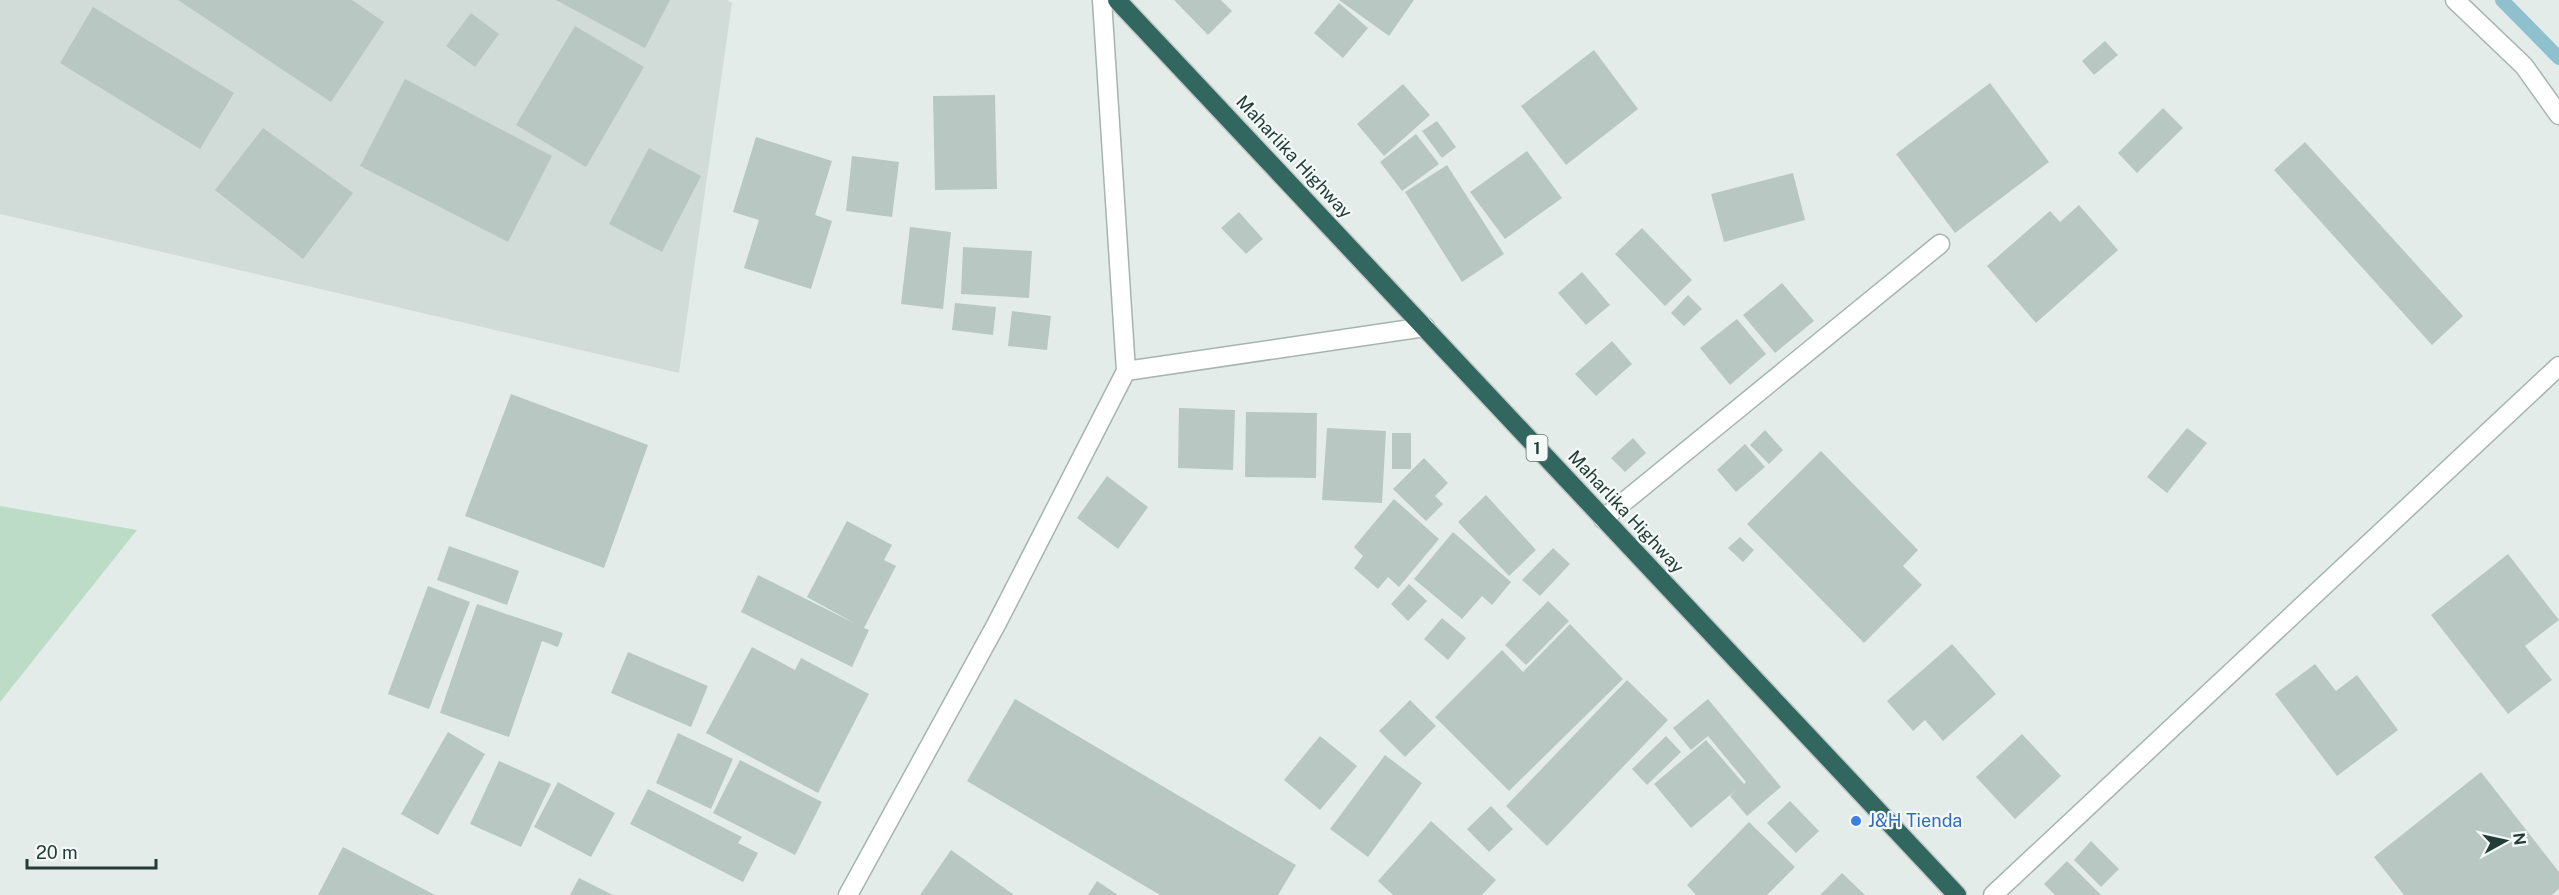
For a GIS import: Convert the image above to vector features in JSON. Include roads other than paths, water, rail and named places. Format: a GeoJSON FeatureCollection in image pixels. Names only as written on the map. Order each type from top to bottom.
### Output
{"type":"FeatureCollection","features":[{"type":"Feature","properties":{"kind":"highway","name":"Maharlika Highway"},"geometry":{"type":"LineString","coordinates":[[1117,0],[1957,895]]}},
{"type":"Feature","properties":{"kind":"street"},"geometry":{"type":"LineString","coordinates":[[848,895],[998,622],[1126,371],[1102,0]]}},
{"type":"Feature","properties":{"kind":"street"},"geometry":{"type":"LineString","coordinates":[[2455,0],[2524,66],[2559,115]]}},
{"type":"Feature","properties":{"kind":"street"},"geometry":{"type":"LineString","coordinates":[[1604,519],[1940,244]]}},
{"type":"Feature","properties":{"kind":"street"},"geometry":{"type":"LineString","coordinates":[[1126,371],[1425,327]]}},
{"type":"Feature","properties":{"kind":"street"},"geometry":{"type":"LineString","coordinates":[[1993,895],[2559,366]]}},
{"type":"Feature","properties":{"kind":"waterway"},"geometry":{"type":"LineString","coordinates":[[2502,0],[2559,58]]}},
{"type":"Feature","properties":{"kind":"place","name":"J&H Tienda"},"geometry":{"type":"Point","coordinates":[1856,821]}}]}
